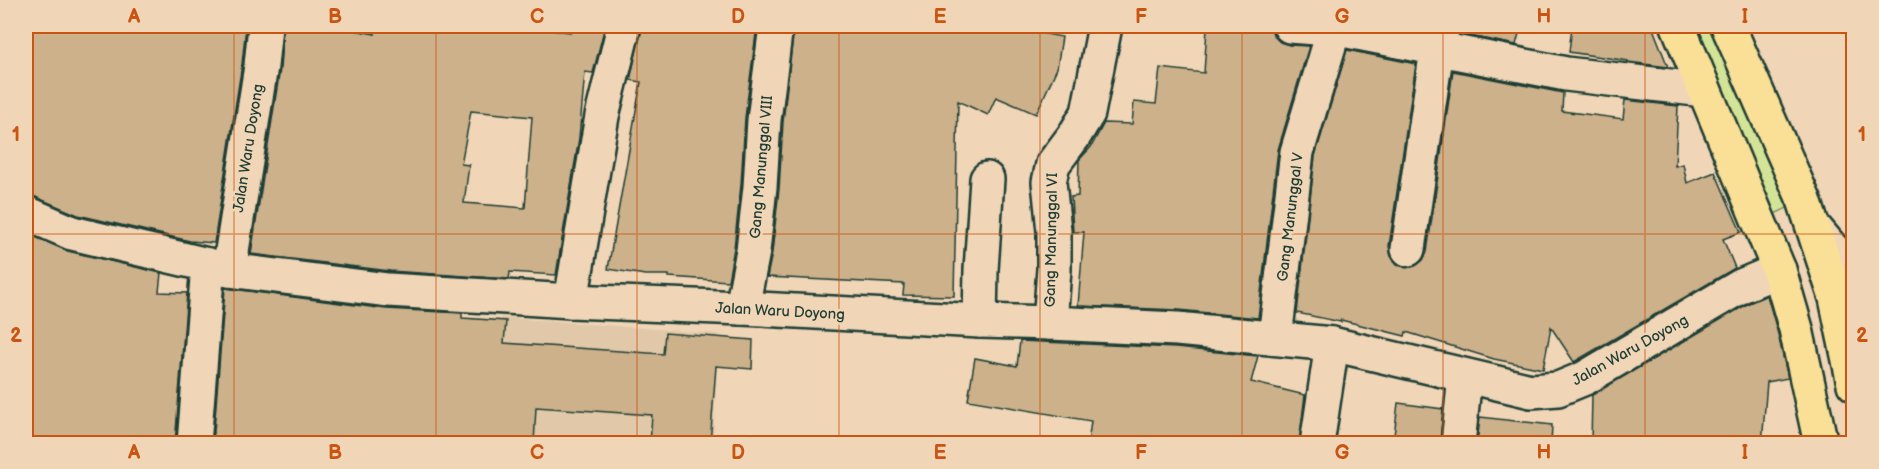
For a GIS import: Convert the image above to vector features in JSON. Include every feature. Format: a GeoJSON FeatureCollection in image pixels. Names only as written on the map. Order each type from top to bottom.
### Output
{"type":"FeatureCollection","features":[{"type":"Feature","properties":{"kind":"main road"},"geometry":{"type":"LineString","coordinates":[[1678,26],[1779,270],[1807,375],[1821,444]]}},
{"type":"Feature","properties":{"kind":"main road"},"geometry":{"type":"LineString","coordinates":[[1728,26],[1813,226],[1836,298],[1854,384]]}},
{"type":"Feature","properties":{"kind":"street","name":"Jalan Waru Doyong"},"geometry":{"type":"LineString","coordinates":[[218,268],[261,66],[265,26]]}},
{"type":"Feature","properties":{"kind":"street"},"geometry":{"type":"LineString","coordinates":[[572,301],[602,116],[624,26]]}},
{"type":"Feature","properties":{"kind":"street","name":"Gang Manunggal VIII"},"geometry":{"type":"LineString","coordinates":[[742,308],[753,251],[764,120],[776,26]]}},
{"type":"Feature","properties":{"kind":"street","name":"Gang Manunggal VI"},"geometry":{"type":"LineString","coordinates":[[1050,323],[1054,231],[1049,182],[1053,164],[1088,113],[1106,26]]}},
{"type":"Feature","properties":{"kind":"street"},"geometry":{"type":"LineString","coordinates":[[1290,26],[1440,38],[1566,74],[1704,90]]}},
{"type":"Feature","properties":{"kind":"street","name":"Gang Manunggal V"},"geometry":{"type":"LineString","coordinates":[[1275,338],[1297,152],[1335,28]]}},
{"type":"Feature","properties":{"kind":"street"},"geometry":{"type":"LineString","coordinates":[[1408,249],[1440,38]]}},
{"type":"Feature","properties":{"kind":"street"},"geometry":{"type":"LineString","coordinates":[[980,321],[987,179]]}},
{"type":"Feature","properties":{"kind":"street","name":"Jalan Waru Doyong"},"geometry":{"type":"LineString","coordinates":[[26,213],[72,233],[218,268],[388,290],[572,301],[1177,329],[1332,344],[1531,391],[1558,389],[1585,378],[1741,286],[1779,270]]}},
{"type":"Feature","properties":{"kind":"street"},"geometry":{"type":"LineString","coordinates":[[1813,226],[1854,275]]}},
{"type":"Feature","properties":{"kind":"street"},"geometry":{"type":"LineString","coordinates":[[194,444],[218,268]]}},
{"type":"Feature","properties":{"kind":"street"},"geometry":{"type":"LineString","coordinates":[[1317,444],[1332,344]]}},
{"type":"Feature","properties":{"kind":"street"},"geometry":{"type":"LineString","coordinates":[[1807,375],[1811,444]]}},
{"type":"Feature","properties":{"kind":"street"},"geometry":{"type":"LineString","coordinates":[[1458,444],[1465,376]]}},
{"type":"Feature","properties":{"kind":"shaded area"},"geometry":{"type":"Polygon","coordinates":[[[501,317],[719,334],[713,443],[492,444],[501,317]]]}},
{"type":"Feature","properties":{"kind":"green space"},"geometry":{"type":"Polygon","coordinates":[[[1678,26],[1728,26],[1804,200],[1760,221],[1678,26]]]}},
{"type":"Feature","properties":{"kind":"building"},"geometry":{"type":"Polygon","coordinates":[[[26,26],[246,26],[214,243],[190,241],[78,215],[26,195],[26,26]]]}},
{"type":"Feature","properties":{"kind":"building"},"geometry":{"type":"Polygon","coordinates":[[[283,26],[334,26],[375,34],[376,26],[509,26],[571,32],[572,26],[605,26],[593,73],[585,72],[579,138],[556,275],[510,272],[509,279],[390,271],[251,254],[280,69],[283,26]],[[471,111],[461,164],[469,165],[464,203],[525,208],[532,117],[471,111]]]}},
{"type":"Feature","properties":{"kind":"building"},"geometry":{"type":"Polygon","coordinates":[[[642,26],[757,26],[745,118],[734,248],[728,281],[645,275],[608,269],[641,82],[630,80],[642,26]]]}},
{"type":"Feature","properties":{"kind":"building"},"geometry":{"type":"Polygon","coordinates":[[[794,26],[1019,26],[1019,29],[1062,37],[1057,68],[1036,114],[996,97],[988,115],[958,101],[954,296],[903,295],[904,284],[767,277],[779,189],[783,122],[794,26]]]}},
{"type":"Feature","properties":{"kind":"building"},"geometry":{"type":"Polygon","coordinates":[[[1216,26],[1271,26],[1273,35],[1280,42],[1309,46],[1278,150],[1258,318],[1179,310],[1078,306],[1084,232],[1073,232],[1071,197],[1078,196],[1079,160],[1091,147],[1104,123],[1132,124],[1134,102],[1156,104],[1160,68],[1204,73],[1207,28],[1215,29],[1216,26]]]}},
{"type":"Feature","properties":{"kind":"building"},"geometry":{"type":"Polygon","coordinates":[[[1461,26],[1521,26],[1516,45],[1460,34],[1461,26]]]}},
{"type":"Feature","properties":{"kind":"building"},"geometry":{"type":"Polygon","coordinates":[[[1572,26],[1652,26],[1668,67],[1569,52],[1572,26]]]}},
{"type":"Feature","properties":{"kind":"building"},"geometry":{"type":"Polygon","coordinates":[[[1347,50],[1416,64],[1389,246],[1391,256],[1397,264],[1406,268],[1415,266],[1423,260],[1427,252],[1453,71],[1563,93],[1562,111],[1623,119],[1625,100],[1678,106],[1675,166],[1683,164],[1687,183],[1715,172],[1741,232],[1723,239],[1735,268],[1574,362],[1551,327],[1543,369],[1494,359],[1406,332],[1405,336],[1341,320],[1341,322],[1297,313],[1315,156],[1347,50]]]}},
{"type":"Feature","properties":{"kind":"building"},"geometry":{"type":"Polygon","coordinates":[[[26,233],[68,251],[161,273],[159,292],[187,293],[175,444],[26,444],[26,233]]]}},
{"type":"Feature","properties":{"kind":"building"},"geometry":{"type":"Polygon","coordinates":[[[225,288],[386,309],[462,313],[462,318],[506,321],[504,343],[663,354],[665,333],[753,340],[752,369],[716,366],[710,444],[650,444],[652,415],[536,407],[534,444],[213,444],[225,288]]]}},
{"type":"Feature","properties":{"kind":"building"},"geometry":{"type":"Polygon","coordinates":[[[1767,295],[1788,378],[1767,382],[1762,444],[1591,444],[1592,395],[1749,303],[1767,295]]]}},
{"type":"Feature","properties":{"kind":"building"},"geometry":{"type":"Polygon","coordinates":[[[1020,341],[1176,348],[1258,356],[1251,382],[1305,395],[1299,444],[1088,444],[1091,421],[968,400],[975,358],[1017,366],[1020,341]]]}},
{"type":"Feature","properties":{"kind":"building"},"geometry":{"type":"Polygon","coordinates":[[[1398,403],[1443,409],[1440,444],[1393,444],[1398,403]]]}},
{"type":"Feature","properties":{"kind":"building"},"geometry":{"type":"Polygon","coordinates":[[[1480,417],[1552,425],[1551,444],[1477,444],[1480,417]]]}}]}
